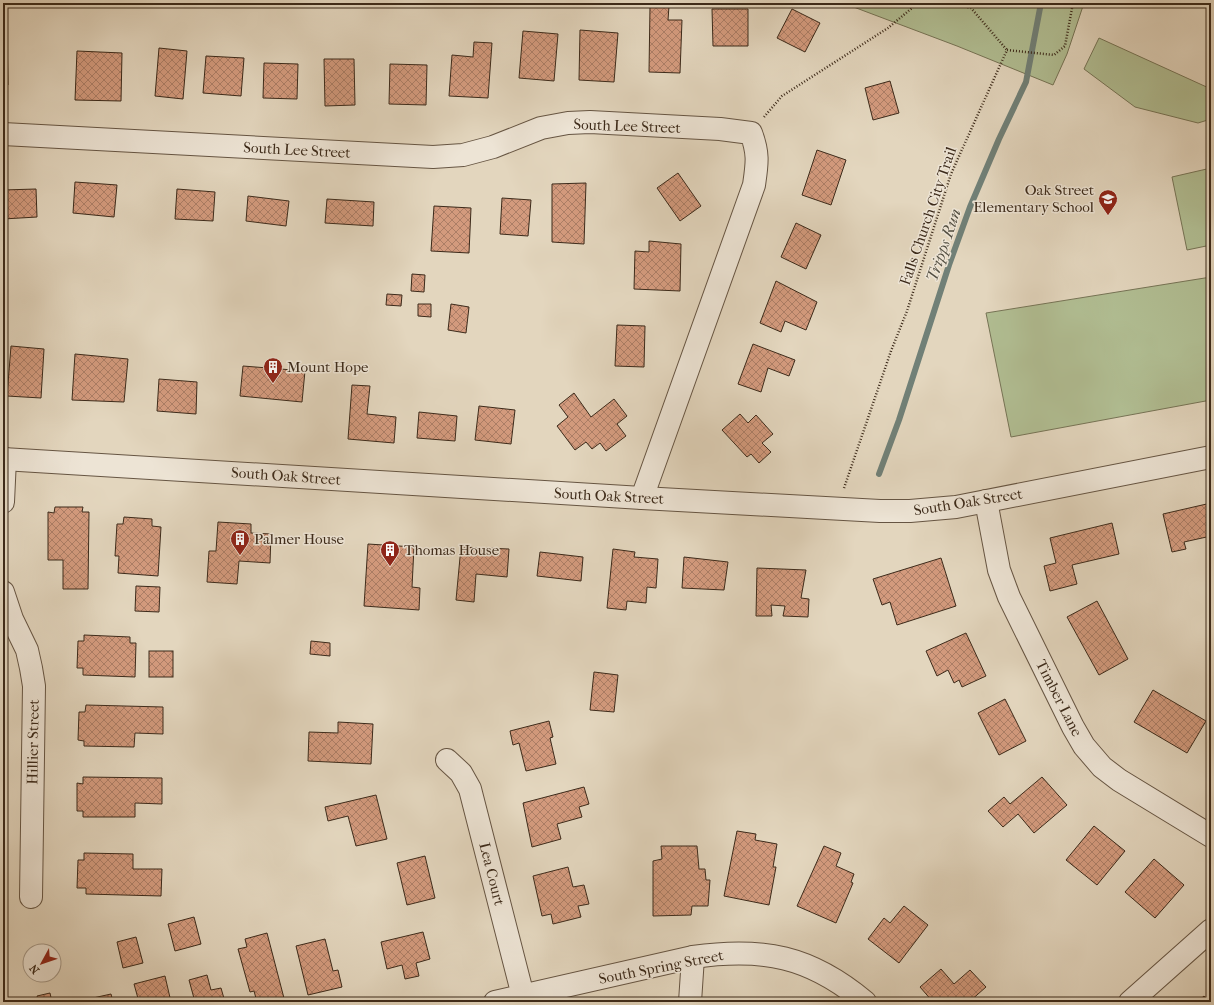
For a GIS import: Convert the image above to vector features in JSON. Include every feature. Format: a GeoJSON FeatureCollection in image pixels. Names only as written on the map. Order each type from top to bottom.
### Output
{"type":"FeatureCollection","features":[{"type":"Feature","properties":{"kind":"street","name":"South Lee Street"},"geometry":{"type":"LineString","coordinates":[[3,134],[433,157],[463,155],[493,147],[541,128],[568,123],[590,122],[720,129],[751,133]]}},
{"type":"Feature","properties":{"kind":"street"},"geometry":{"type":"LineString","coordinates":[[642,498],[754,186],[757,165],[756,148],[751,133]]}},
{"type":"Feature","properties":{"kind":"street","name":"South Oak Street"},"geometry":{"type":"LineString","coordinates":[[4,459],[642,498],[847,500],[880,511],[947,508],[1211,456]]}},
{"type":"Feature","properties":{"kind":"street"},"geometry":{"type":"LineString","coordinates":[[3,502],[4,459]]}},
{"type":"Feature","properties":{"kind":"street","name":"Timber Lane"},"geometry":{"type":"LineString","coordinates":[[986,501],[999,570],[1009,597],[1073,727],[1084,746],[1102,766],[1119,780],[1211,836]]}},
{"type":"Feature","properties":{"kind":"street","name":"Hillier Street"},"geometry":{"type":"LineString","coordinates":[[3,592],[12,619],[27,650],[34,686],[30,897]]}},
{"type":"Feature","properties":{"kind":"street","name":"Lea Court"},"geometry":{"type":"LineString","coordinates":[[447,760],[461,773],[470,789],[523,996]]}},
{"type":"Feature","properties":{"kind":"street"},"geometry":{"type":"LineString","coordinates":[[1130,1002],[1211,930]]}},
{"type":"Feature","properties":{"kind":"street","name":"South Spring Street"},"geometry":{"type":"LineString","coordinates":[[495,1002],[693,957],[741,953],[768,955],[806,965],[836,980],[865,1002]]}},
{"type":"Feature","properties":{"kind":"street"},"geometry":{"type":"LineString","coordinates":[[690,1002],[693,957]]}},
{"type":"Feature","properties":{"kind":"path"},"geometry":{"type":"LineString","coordinates":[[751,133],[782,96],[888,28],[918,3]]}},
{"type":"Feature","properties":{"kind":"path"},"geometry":{"type":"LineString","coordinates":[[947,3],[971,8],[1007,50],[1054,55],[1065,46],[1073,3]]}},
{"type":"Feature","properties":{"kind":"path","name":"Falls Church City Trail"},"geometry":{"type":"LineString","coordinates":[[847,500],[891,351],[907,311],[951,174],[1007,50]]}},
{"type":"Feature","properties":{"kind":"green space"},"geometry":{"type":"Polygon","coordinates":[[[843,3],[1084,3],[1067,54],[1053,85],[957,46],[843,3]]]}},
{"type":"Feature","properties":{"kind":"green space"},"geometry":{"type":"Polygon","coordinates":[[[1099,38],[1211,89],[1211,119],[1198,123],[1135,107],[1084,69],[1099,38]]]}},
{"type":"Feature","properties":{"kind":"green space"},"geometry":{"type":"Polygon","coordinates":[[[1211,168],[1211,245],[1187,250],[1172,177],[1211,168]]]}},
{"type":"Feature","properties":{"kind":"green space"},"geometry":{"type":"Polygon","coordinates":[[[1211,277],[1211,400],[1011,437],[986,313],[1211,277]]]}},
{"type":"Feature","properties":{"kind":"building"},"geometry":{"type":"Polygon","coordinates":[[[650,6],[669,6],[668,20],[682,20],[680,73],[649,72],[650,6]]]}},
{"type":"Feature","properties":{"kind":"building"},"geometry":{"type":"Polygon","coordinates":[[[712,9],[748,9],[748,46],[713,46],[712,9]]]}},
{"type":"Feature","properties":{"kind":"building"},"geometry":{"type":"Polygon","coordinates":[[[792,9],[820,23],[805,52],[777,38],[792,9]]]}},
{"type":"Feature","properties":{"kind":"building"},"geometry":{"type":"Polygon","coordinates":[[[580,30],[618,33],[614,82],[579,80],[580,30]]]}},
{"type":"Feature","properties":{"kind":"building"},"geometry":{"type":"Polygon","coordinates":[[[523,31],[558,34],[554,81],[519,78],[523,31]]]}},
{"type":"Feature","properties":{"kind":"building"},"geometry":{"type":"Polygon","coordinates":[[[3,32],[7,32],[8,85],[3,85],[3,32]]]}},
{"type":"Feature","properties":{"kind":"building"},"geometry":{"type":"Polygon","coordinates":[[[474,42],[492,43],[488,98],[449,96],[452,55],[473,57],[474,42]]]}},
{"type":"Feature","properties":{"kind":"building"},"geometry":{"type":"Polygon","coordinates":[[[159,48],[187,51],[183,99],[155,96],[159,48]]]}},
{"type":"Feature","properties":{"kind":"building"},"geometry":{"type":"Polygon","coordinates":[[[77,51],[122,53],[121,101],[75,100],[77,51]]]}},
{"type":"Feature","properties":{"kind":"building"},"geometry":{"type":"Polygon","coordinates":[[[206,56],[244,58],[241,96],[203,93],[206,56]]]}},
{"type":"Feature","properties":{"kind":"building"},"geometry":{"type":"Polygon","coordinates":[[[324,59],[354,59],[355,105],[325,106],[324,59]]]}},
{"type":"Feature","properties":{"kind":"building"},"geometry":{"type":"Polygon","coordinates":[[[264,63],[298,64],[297,99],[263,98],[264,63]]]}},
{"type":"Feature","properties":{"kind":"building"},"geometry":{"type":"Polygon","coordinates":[[[390,64],[427,65],[426,105],[389,104],[390,64]]]}},
{"type":"Feature","properties":{"kind":"building"},"geometry":{"type":"Polygon","coordinates":[[[890,81],[899,113],[873,120],[865,88],[890,81]]]}},
{"type":"Feature","properties":{"kind":"building"},"geometry":{"type":"Polygon","coordinates":[[[817,150],[846,160],[831,205],[802,195],[817,150]]]}},
{"type":"Feature","properties":{"kind":"building"},"geometry":{"type":"Polygon","coordinates":[[[678,173],[701,206],[680,221],[657,188],[678,173]]]}},
{"type":"Feature","properties":{"kind":"building"},"geometry":{"type":"Polygon","coordinates":[[[75,182],[117,185],[114,217],[73,213],[75,182]]]}},
{"type":"Feature","properties":{"kind":"building"},"geometry":{"type":"Polygon","coordinates":[[[586,183],[584,244],[552,242],[552,184],[586,183]]]}},
{"type":"Feature","properties":{"kind":"building"},"geometry":{"type":"Polygon","coordinates":[[[36,189],[37,217],[3,219],[3,190],[36,189]]]}},
{"type":"Feature","properties":{"kind":"building"},"geometry":{"type":"Polygon","coordinates":[[[177,189],[215,192],[213,221],[175,219],[177,189]]]}},
{"type":"Feature","properties":{"kind":"building"},"geometry":{"type":"Polygon","coordinates":[[[248,196],[289,201],[286,226],[246,221],[248,196]]]}},
{"type":"Feature","properties":{"kind":"building"},"geometry":{"type":"Polygon","coordinates":[[[502,198],[531,200],[528,236],[500,234],[502,198]]]}},
{"type":"Feature","properties":{"kind":"building"},"geometry":{"type":"Polygon","coordinates":[[[327,199],[374,202],[373,226],[325,223],[327,199]]]}},
{"type":"Feature","properties":{"kind":"building"},"geometry":{"type":"Polygon","coordinates":[[[434,206],[471,208],[469,253],[431,251],[434,206]]]}},
{"type":"Feature","properties":{"kind":"building"},"geometry":{"type":"Polygon","coordinates":[[[796,223],[821,235],[806,269],[781,257],[796,223]]]}},
{"type":"Feature","properties":{"kind":"building"},"geometry":{"type":"Polygon","coordinates":[[[649,241],[681,244],[680,291],[634,289],[635,251],[649,252],[649,241]]]}},
{"type":"Feature","properties":{"kind":"building"},"geometry":{"type":"Polygon","coordinates":[[[412,274],[425,275],[424,292],[411,291],[412,274]]]}},
{"type":"Feature","properties":{"kind":"building"},"geometry":{"type":"Polygon","coordinates":[[[776,281],[817,302],[806,330],[785,321],[781,332],[760,323],[776,281]]]}},
{"type":"Feature","properties":{"kind":"building"},"geometry":{"type":"Polygon","coordinates":[[[387,294],[402,295],[401,306],[386,305],[387,294]]]}},
{"type":"Feature","properties":{"kind":"building"},"geometry":{"type":"Polygon","coordinates":[[[418,304],[431,304],[431,317],[418,316],[418,304]]]}},
{"type":"Feature","properties":{"kind":"building"},"geometry":{"type":"Polygon","coordinates":[[[451,304],[469,307],[466,333],[448,330],[451,304]]]}},
{"type":"Feature","properties":{"kind":"building"},"geometry":{"type":"Polygon","coordinates":[[[617,325],[645,326],[644,367],[615,366],[617,325]]]}},
{"type":"Feature","properties":{"kind":"building"},"geometry":{"type":"Polygon","coordinates":[[[753,344],[795,360],[789,376],[768,368],[761,392],[738,384],[753,344]]]}},
{"type":"Feature","properties":{"kind":"building"},"geometry":{"type":"Polygon","coordinates":[[[11,346],[44,349],[41,398],[7,396],[11,346]]]}},
{"type":"Feature","properties":{"kind":"building"},"geometry":{"type":"Polygon","coordinates":[[[75,354],[128,359],[124,402],[72,400],[75,354]]]}},
{"type":"Feature","properties":{"kind":"building","name":"Mount Hope"},"geometry":{"type":"Polygon","coordinates":[[[243,366],[305,371],[302,402],[240,396],[243,366]]]}},
{"type":"Feature","properties":{"kind":"building"},"geometry":{"type":"Polygon","coordinates":[[[159,379],[197,382],[196,414],[157,411],[159,379]]]}},
{"type":"Feature","properties":{"kind":"building"},"geometry":{"type":"Polygon","coordinates":[[[352,385],[370,386],[367,414],[396,417],[394,443],[348,439],[352,385]]]}},
{"type":"Feature","properties":{"kind":"building"},"geometry":{"type":"Polygon","coordinates":[[[574,393],[591,417],[614,399],[627,416],[617,424],[626,436],[606,451],[600,443],[592,449],[586,442],[575,450],[557,426],[568,417],[559,405],[574,393]]]}},
{"type":"Feature","properties":{"kind":"building"},"geometry":{"type":"Polygon","coordinates":[[[479,406],[515,410],[511,444],[475,440],[479,406]]]}},
{"type":"Feature","properties":{"kind":"building"},"geometry":{"type":"Polygon","coordinates":[[[419,412],[457,416],[455,441],[417,438],[419,412]]]}},
{"type":"Feature","properties":{"kind":"building"},"geometry":{"type":"Polygon","coordinates":[[[740,414],[748,423],[756,415],[773,434],[762,443],[771,452],[759,463],[751,454],[747,457],[722,430],[740,414]]]}},
{"type":"Feature","properties":{"kind":"building"},"geometry":{"type":"Polygon","coordinates":[[[1211,503],[1211,536],[1184,542],[1186,549],[1172,552],[1163,514],[1211,503]]]}},
{"type":"Feature","properties":{"kind":"building"},"geometry":{"type":"Polygon","coordinates":[[[55,507],[83,507],[82,512],[89,512],[88,589],[63,589],[63,560],[48,560],[48,512],[54,513],[55,507]]]}},
{"type":"Feature","properties":{"kind":"building"},"geometry":{"type":"Polygon","coordinates":[[[124,517],[152,519],[152,526],[161,527],[158,576],[118,573],[119,556],[115,556],[117,524],[123,524],[124,517]]]}},
{"type":"Feature","properties":{"kind":"building","name":"Palmer House"},"geometry":{"type":"Polygon","coordinates":[[[218,522],[251,524],[251,533],[271,534],[270,563],[239,561],[237,584],[207,582],[209,551],[216,551],[218,522]]]}},
{"type":"Feature","properties":{"kind":"building"},"geometry":{"type":"Polygon","coordinates":[[[1112,523],[1119,554],[1072,565],[1077,584],[1050,591],[1044,566],[1056,563],[1050,538],[1112,523]]]}},
{"type":"Feature","properties":{"kind":"building","name":"Thomas House"},"geometry":{"type":"Polygon","coordinates":[[[368,544],[414,547],[412,587],[420,588],[419,610],[364,606],[368,544]]]}},
{"type":"Feature","properties":{"kind":"building"},"geometry":{"type":"Polygon","coordinates":[[[461,547],[509,549],[507,577],[476,574],[474,602],[456,600],[461,547]]]}},
{"type":"Feature","properties":{"kind":"building"},"geometry":{"type":"Polygon","coordinates":[[[613,549],[635,552],[634,557],[658,559],[656,588],[647,587],[646,603],[627,601],[626,610],[607,608],[613,549]]]}},
{"type":"Feature","properties":{"kind":"building"},"geometry":{"type":"Polygon","coordinates":[[[540,552],[583,557],[581,581],[537,576],[540,552]]]}},
{"type":"Feature","properties":{"kind":"building"},"geometry":{"type":"Polygon","coordinates":[[[684,557],[728,562],[724,590],[682,588],[684,557]]]}},
{"type":"Feature","properties":{"kind":"building"},"geometry":{"type":"Polygon","coordinates":[[[941,558],[956,606],[897,625],[890,602],[882,605],[873,579],[941,558]]]}},
{"type":"Feature","properties":{"kind":"building"},"geometry":{"type":"Polygon","coordinates":[[[757,568],[806,570],[801,598],[809,599],[808,617],[783,616],[785,606],[771,605],[772,616],[756,616],[757,568]]]}},
{"type":"Feature","properties":{"kind":"building"},"geometry":{"type":"Polygon","coordinates":[[[136,586],[160,587],[159,612],[135,611],[136,586]]]}},
{"type":"Feature","properties":{"kind":"building"},"geometry":{"type":"Polygon","coordinates":[[[1097,601],[1128,659],[1099,675],[1067,617],[1097,601]]]}},
{"type":"Feature","properties":{"kind":"building"},"geometry":{"type":"Polygon","coordinates":[[[966,633],[986,676],[962,687],[959,680],[954,683],[948,670],[937,676],[926,651],[966,633]]]}},
{"type":"Feature","properties":{"kind":"building"},"geometry":{"type":"Polygon","coordinates":[[[84,635],[130,637],[130,643],[136,643],[135,677],[83,675],[83,668],[77,668],[78,641],[84,641],[84,635]]]}},
{"type":"Feature","properties":{"kind":"building"},"geometry":{"type":"Polygon","coordinates":[[[311,641],[330,643],[330,656],[310,654],[311,641]]]}},
{"type":"Feature","properties":{"kind":"building"},"geometry":{"type":"Polygon","coordinates":[[[149,651],[173,651],[173,677],[149,677],[149,651]]]}},
{"type":"Feature","properties":{"kind":"building"},"geometry":{"type":"Polygon","coordinates":[[[594,672],[618,675],[614,712],[590,710],[594,672]]]}},
{"type":"Feature","properties":{"kind":"building"},"geometry":{"type":"Polygon","coordinates":[[[1153,690],[1206,721],[1187,753],[1134,722],[1153,690]]]}},
{"type":"Feature","properties":{"kind":"building"},"geometry":{"type":"Polygon","coordinates":[[[1005,699],[1026,741],[999,755],[978,713],[1005,699]]]}},
{"type":"Feature","properties":{"kind":"building"},"geometry":{"type":"Polygon","coordinates":[[[86,705],[163,707],[163,734],[135,733],[134,747],[84,746],[84,741],[78,740],[79,712],[85,712],[86,705]]]}},
{"type":"Feature","properties":{"kind":"building"},"geometry":{"type":"Polygon","coordinates":[[[549,721],[553,737],[550,738],[556,764],[526,771],[519,743],[513,745],[510,731],[549,721]]]}},
{"type":"Feature","properties":{"kind":"building"},"geometry":{"type":"Polygon","coordinates":[[[338,722],[373,724],[371,764],[308,761],[309,732],[338,733],[338,722]]]}},
{"type":"Feature","properties":{"kind":"building"},"geometry":{"type":"Polygon","coordinates":[[[83,777],[162,778],[162,804],[135,803],[135,817],[83,817],[83,811],[77,811],[77,783],[83,784],[83,777]]]}},
{"type":"Feature","properties":{"kind":"building"},"geometry":{"type":"Polygon","coordinates":[[[1042,777],[1067,805],[1034,833],[1018,814],[1003,827],[988,811],[1004,797],[1010,804],[1042,777]]]}},
{"type":"Feature","properties":{"kind":"building"},"geometry":{"type":"Polygon","coordinates":[[[584,787],[589,804],[579,807],[582,817],[557,824],[561,839],[532,847],[523,803],[584,787]]]}},
{"type":"Feature","properties":{"kind":"building"},"geometry":{"type":"Polygon","coordinates":[[[376,795],[387,839],[356,846],[348,816],[328,821],[325,807],[376,795]]]}},
{"type":"Feature","properties":{"kind":"building"},"geometry":{"type":"Polygon","coordinates":[[[1094,826],[1125,851],[1097,885],[1066,860],[1094,826]]]}},
{"type":"Feature","properties":{"kind":"building"},"geometry":{"type":"Polygon","coordinates":[[[737,831],[756,834],[755,840],[777,844],[773,867],[776,867],[769,905],[724,896],[737,831]]]}},
{"type":"Feature","properties":{"kind":"building"},"geometry":{"type":"Polygon","coordinates":[[[661,846],[697,846],[699,869],[705,869],[706,880],[710,880],[708,906],[692,906],[691,915],[653,916],[653,861],[662,859],[661,846]]]}},
{"type":"Feature","properties":{"kind":"building"},"geometry":{"type":"Polygon","coordinates":[[[824,846],[841,853],[836,866],[854,874],[851,882],[853,883],[836,923],[797,906],[824,846]]]}},
{"type":"Feature","properties":{"kind":"building"},"geometry":{"type":"Polygon","coordinates":[[[84,853],[133,854],[133,869],[162,869],[161,896],[86,894],[86,888],[77,888],[78,860],[84,860],[84,853]]]}},
{"type":"Feature","properties":{"kind":"building"},"geometry":{"type":"Polygon","coordinates":[[[425,856],[435,898],[407,905],[397,863],[425,856]]]}},
{"type":"Feature","properties":{"kind":"building"},"geometry":{"type":"Polygon","coordinates":[[[1154,859],[1184,885],[1155,918],[1125,892],[1154,859]]]}},
{"type":"Feature","properties":{"kind":"building"},"geometry":{"type":"Polygon","coordinates":[[[568,867],[573,887],[584,885],[589,904],[578,906],[581,917],[553,924],[551,914],[542,916],[533,876],[568,867]]]}},
{"type":"Feature","properties":{"kind":"building"},"geometry":{"type":"Polygon","coordinates":[[[904,906],[928,925],[899,963],[868,939],[884,918],[890,923],[904,906]]]}},
{"type":"Feature","properties":{"kind":"building"},"geometry":{"type":"Polygon","coordinates":[[[194,917],[201,944],[175,951],[168,924],[194,917]]]}},
{"type":"Feature","properties":{"kind":"building"},"geometry":{"type":"Polygon","coordinates":[[[423,932],[430,959],[416,963],[419,976],[405,979],[402,965],[387,969],[381,942],[423,932]]]}},
{"type":"Feature","properties":{"kind":"building"},"geometry":{"type":"Polygon","coordinates":[[[267,933],[285,1002],[257,1002],[254,991],[250,992],[238,949],[247,947],[245,939],[267,933]]]}},
{"type":"Feature","properties":{"kind":"building"},"geometry":{"type":"Polygon","coordinates":[[[136,937],[143,963],[123,968],[117,942],[136,937]]]}},
{"type":"Feature","properties":{"kind":"building"},"geometry":{"type":"Polygon","coordinates":[[[325,939],[333,971],[338,970],[342,987],[308,995],[296,946],[325,939]]]}},
{"type":"Feature","properties":{"kind":"building"},"geometry":{"type":"Polygon","coordinates":[[[941,969],[954,984],[970,970],[986,987],[969,1002],[933,1002],[920,987],[941,969]]]}},
{"type":"Feature","properties":{"kind":"building"},"geometry":{"type":"Polygon","coordinates":[[[207,975],[211,990],[221,988],[225,1002],[195,1002],[189,980],[207,975]]]}},
{"type":"Feature","properties":{"kind":"building"},"geometry":{"type":"Polygon","coordinates":[[[165,976],[171,1002],[139,1002],[134,984],[165,976]]]}},
{"type":"Feature","properties":{"kind":"building"},"geometry":{"type":"Polygon","coordinates":[[[50,993],[52,1002],[39,1002],[37,996],[50,993]]]}},
{"type":"Feature","properties":{"kind":"building"},"geometry":{"type":"Polygon","coordinates":[[[111,994],[113,1002],[94,1002],[93,998],[111,994]]]}},
{"type":"Feature","properties":{"kind":"building"},"geometry":{"type":"Polygon","coordinates":[[[1204,996],[1209,1002],[1197,1002],[1204,996]]]}},
{"type":"Feature","properties":{"kind":"waterway","name":"Tripps Run"},"geometry":{"type":"LineString","coordinates":[[879,474],[899,420],[949,265],[970,207],[999,139],[1026,82],[1041,3]]}},
{"type":"Feature","properties":{"kind":"place","name":"Oak Street Elementary School"},"geometry":{"type":"Point","coordinates":[1108,216]}},
{"type":"Feature","properties":{"kind":"place","name":"Mount Hope"},"geometry":{"type":"Point","coordinates":[273,384]}},
{"type":"Feature","properties":{"kind":"place","name":"Palmer House"},"geometry":{"type":"Point","coordinates":[240,556]}},
{"type":"Feature","properties":{"kind":"place","name":"Thomas House"},"geometry":{"type":"Point","coordinates":[390,567]}}]}
